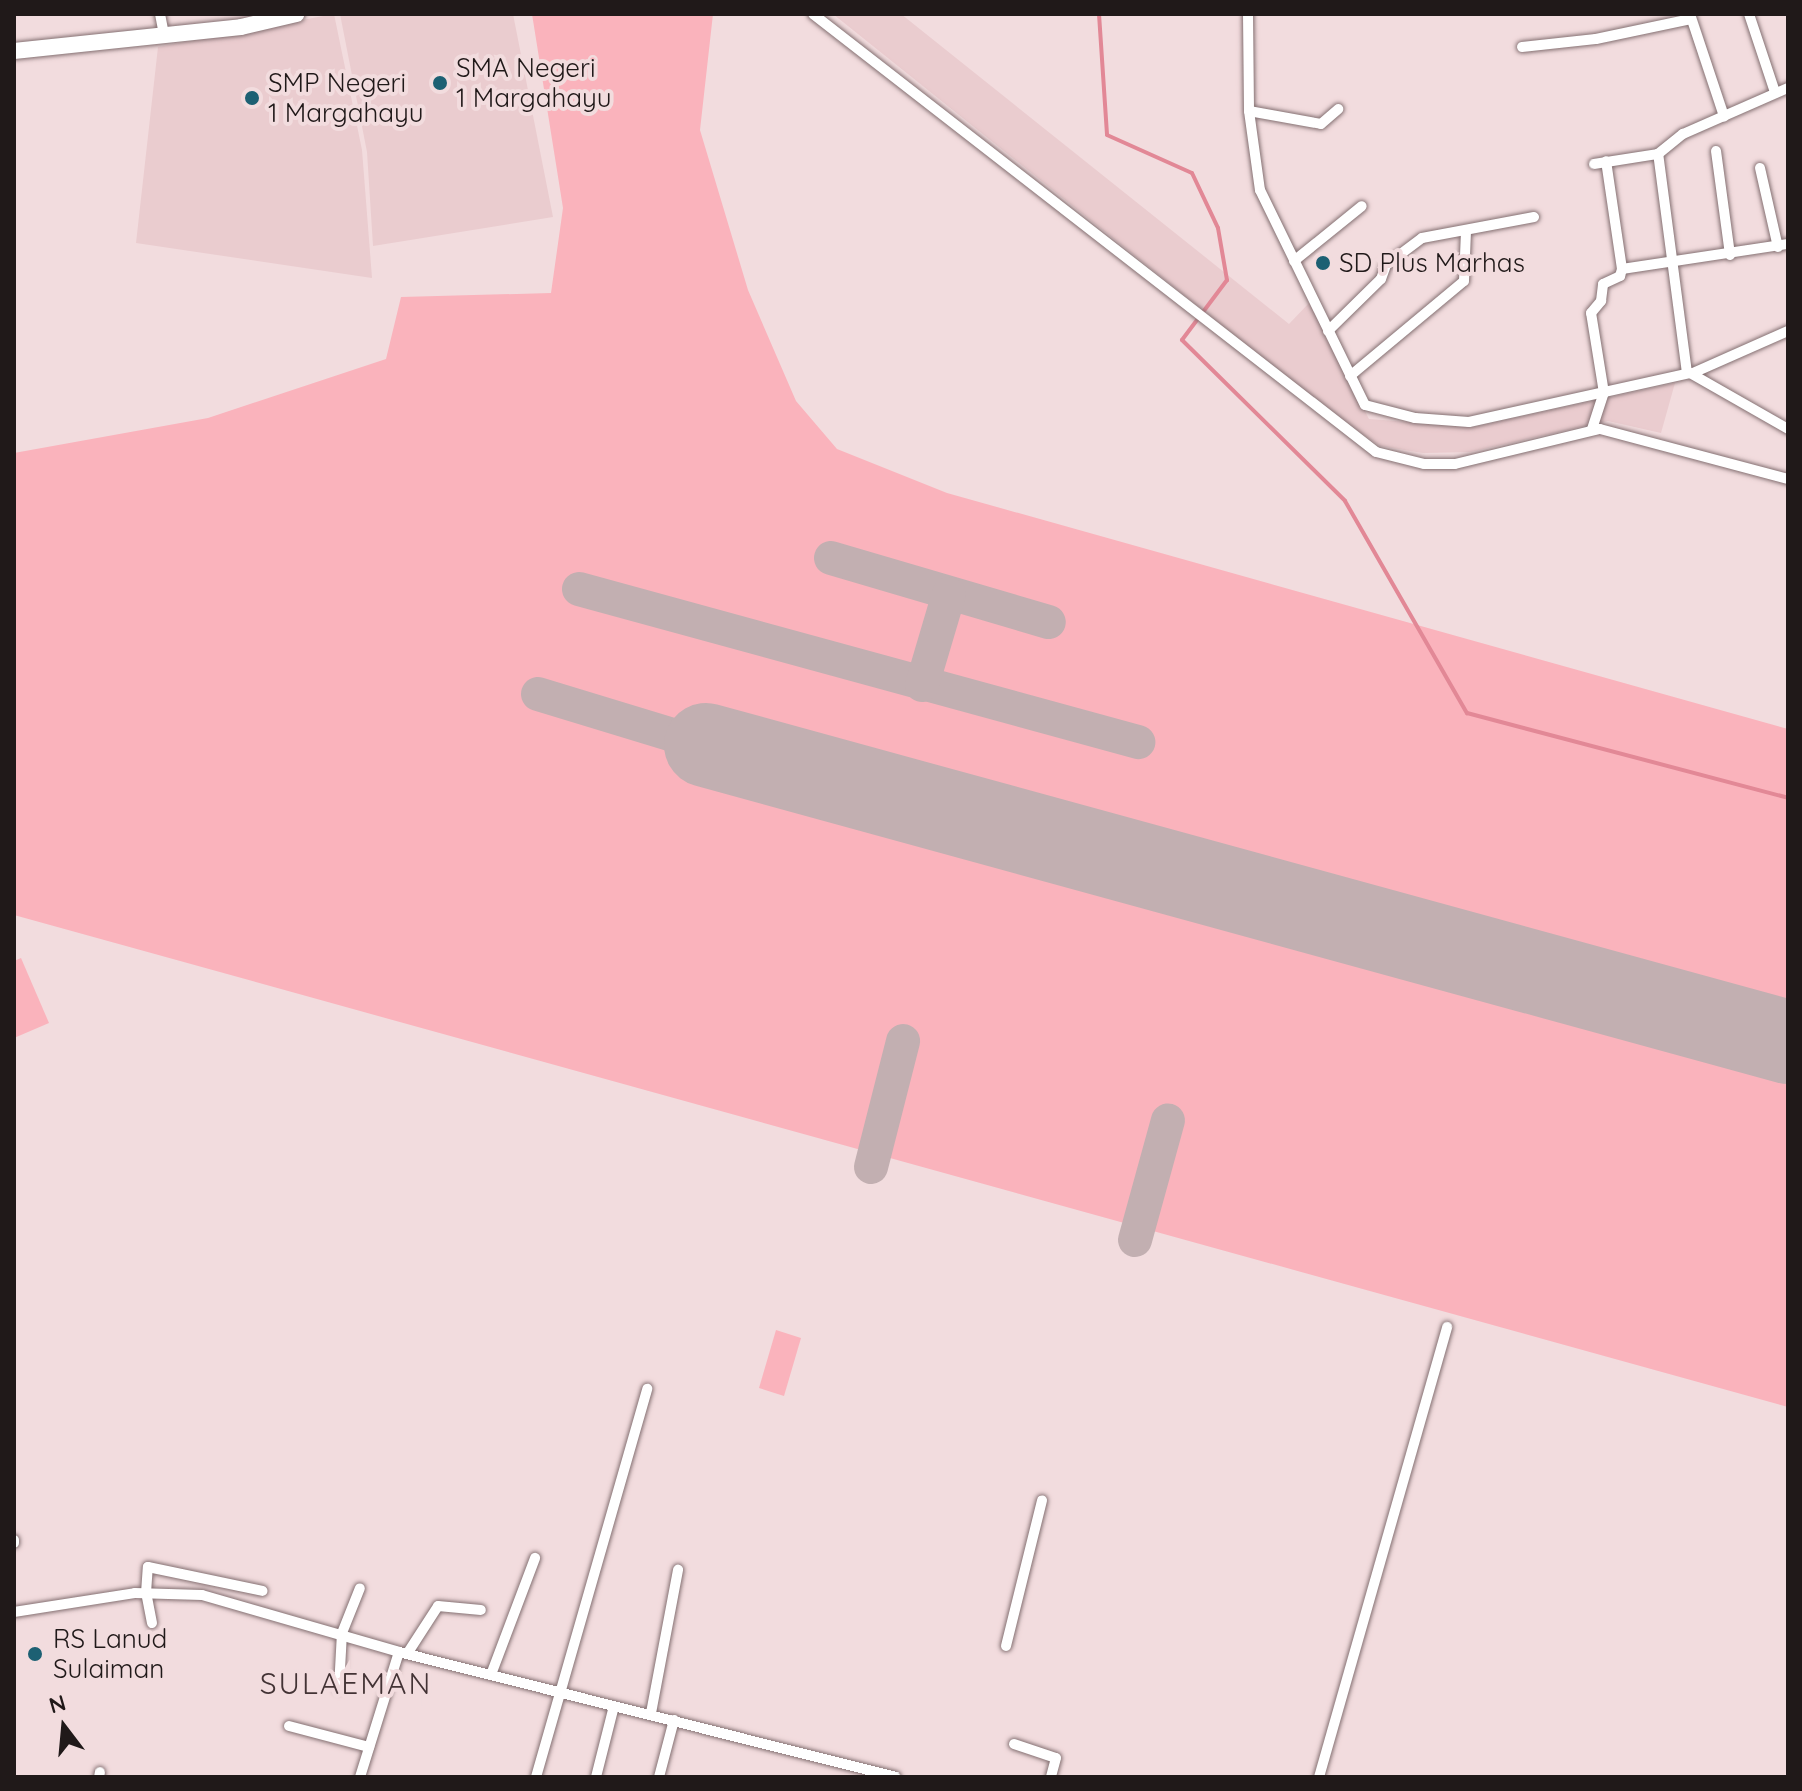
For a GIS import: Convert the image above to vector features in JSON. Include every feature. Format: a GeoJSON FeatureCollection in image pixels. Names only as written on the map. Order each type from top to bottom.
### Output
{"type":"FeatureCollection","features":[{"type":"Feature","properties":{"kind":"main road"},"geometry":{"type":"LineString","coordinates":[[14,51],[251,25],[297,14]]}},
{"type":"Feature","properties":{"kind":"street"},"geometry":{"type":"LineString","coordinates":[[160,14],[164,35]]}},
{"type":"Feature","properties":{"kind":"street"},"geometry":{"type":"LineString","coordinates":[[813,14],[1200,319],[1347,432],[1387,457],[1455,464],[1592,429],[1788,479]]}},
{"type":"Feature","properties":{"kind":"street"},"geometry":{"type":"LineString","coordinates":[[1248,14],[1249,111],[1260,190],[1361,400],[1376,411],[1443,422],[1493,420],[1690,373],[1788,331]]}},
{"type":"Feature","properties":{"kind":"street"},"geometry":{"type":"LineString","coordinates":[[1749,14],[1775,92]]}},
{"type":"Feature","properties":{"kind":"street"},"geometry":{"type":"LineString","coordinates":[[1522,47],[1618,35],[1690,16],[1724,116]]}},
{"type":"Feature","properties":{"kind":"street"},"geometry":{"type":"LineString","coordinates":[[1594,164],[1658,154],[1674,139],[1788,88]]}},
{"type":"Feature","properties":{"kind":"street"},"geometry":{"type":"LineString","coordinates":[[1249,111],[1321,124],[1338,109]]}},
{"type":"Feature","properties":{"kind":"street"},"geometry":{"type":"LineString","coordinates":[[1716,151],[1730,255]]}},
{"type":"Feature","properties":{"kind":"street"},"geometry":{"type":"LineString","coordinates":[[1658,154],[1669,264],[1690,373],[1788,429]]}},
{"type":"Feature","properties":{"kind":"street"},"geometry":{"type":"LineString","coordinates":[[1592,429],[1604,393],[1591,313],[1601,302],[1603,284],[1620,276],[1622,269],[1606,161]]}},
{"type":"Feature","properties":{"kind":"street"},"geometry":{"type":"LineString","coordinates":[[1622,269],[1783,245],[1760,168]]}},
{"type":"Feature","properties":{"kind":"street"},"geometry":{"type":"LineString","coordinates":[[1294,261],[1362,206]]}},
{"type":"Feature","properties":{"kind":"street"},"geometry":{"type":"LineString","coordinates":[[1328,331],[1381,279],[1386,265],[1422,238],[1534,217]]}},
{"type":"Feature","properties":{"kind":"street"},"geometry":{"type":"LineString","coordinates":[[1350,376],[1464,281],[1466,231]]}},
{"type":"Feature","properties":{"kind":"street"},"geometry":{"type":"LineString","coordinates":[[1319,1777],[1447,1327]]}},
{"type":"Feature","properties":{"kind":"street"},"geometry":{"type":"LineString","coordinates":[[536,1777],[647,1389]]}},
{"type":"Feature","properties":{"kind":"street"},"geometry":{"type":"LineString","coordinates":[[1006,1646],[1042,1500]]}},
{"type":"Feature","properties":{"kind":"street"},"geometry":{"type":"LineString","coordinates":[[492,1672],[535,1558]]}},
{"type":"Feature","properties":{"kind":"street"},"geometry":{"type":"LineString","coordinates":[[152,1623],[146,1593],[148,1567],[263,1591]]}},
{"type":"Feature","properties":{"kind":"street"},"geometry":{"type":"LineString","coordinates":[[651,1713],[678,1570]]}},
{"type":"Feature","properties":{"kind":"street"},"geometry":{"type":"LineString","coordinates":[[339,1688],[342,1633],[360,1588]]}},
{"type":"Feature","properties":{"kind":"street"},"geometry":{"type":"LineString","coordinates":[[14,1612],[146,1593],[202,1595],[403,1653],[492,1672],[896,1777]]}},
{"type":"Feature","properties":{"kind":"street"},"geometry":{"type":"LineString","coordinates":[[360,1777],[403,1653],[438,1606],[481,1610]]}},
{"type":"Feature","properties":{"kind":"street"},"geometry":{"type":"LineString","coordinates":[[596,1777],[614,1706]]}},
{"type":"Feature","properties":{"kind":"street"},"geometry":{"type":"LineString","coordinates":[[659,1777],[674,1720]]}},
{"type":"Feature","properties":{"kind":"street"},"geometry":{"type":"LineString","coordinates":[[289,1726],[369,1747]]}},
{"type":"Feature","properties":{"kind":"street"},"geometry":{"type":"LineString","coordinates":[[1014,1744],[1056,1758],[1051,1777]]}},
{"type":"Feature","properties":{"kind":"shaded area","name":"SMP Negeri 1 Margahayu"},"geometry":{"type":"Polygon","coordinates":[[[334,14],[362,150],[372,278],[136,243],[158,47],[334,14]]]}},
{"type":"Feature","properties":{"kind":"shaded area","name":"SMA Negeri 1 Margahayu"},"geometry":{"type":"Polygon","coordinates":[[[340,14],[513,14],[553,217],[373,246],[367,152],[340,14]]]}},
{"type":"Feature","properties":{"kind":"shaded area"},"geometry":{"type":"Polygon","coordinates":[[[532,14],[713,14],[700,130],[748,290],[796,401],[837,449],[947,493],[1788,729],[1788,1407],[14,915],[14,453],[208,418],[386,359],[401,297],[551,293],[563,208],[532,14]]]}},
{"type":"Feature","properties":{"kind":"shaded area"},"geometry":{"type":"Polygon","coordinates":[[[833,14],[901,14],[1289,324],[1310,302],[1369,419],[1474,427],[1675,383],[1661,433],[1608,421],[1470,452],[1423,453],[1380,446],[1330,412],[833,14]]]}},
{"type":"Feature","properties":{"kind":"shaded area"},"geometry":{"type":"Polygon","coordinates":[[[21,958],[49,1023],[14,1038],[14,961],[21,958]]]}},
{"type":"Feature","properties":{"kind":"shaded area"},"geometry":{"type":"Polygon","coordinates":[[[776,1330],[801,1338],[784,1396],[759,1388],[776,1330]]]}},
{"type":"Feature","properties":{"kind":"waterway"},"geometry":{"type":"LineString","coordinates":[[1099,14],[1107,135],[1192,173],[1218,228],[1227,280],[1182,340],[1345,501],[1467,713],[1788,798]]}},
{"type":"Feature","properties":{"kind":"taxiway"},"geometry":{"type":"LineString","coordinates":[[831,558],[1049,622]]}},
{"type":"Feature","properties":{"kind":"taxiway"},"geometry":{"type":"LineString","coordinates":[[579,589],[1138,742]]}},
{"type":"Feature","properties":{"kind":"taxiway"},"geometry":{"type":"LineString","coordinates":[[922,685],[949,594]]}},
{"type":"Feature","properties":{"kind":"taxiway"},"geometry":{"type":"LineString","coordinates":[[538,694],[706,745]]}},
{"type":"Feature","properties":{"kind":"taxiway"},"geometry":{"type":"LineString","coordinates":[[871,1167],[903,1041]]}},
{"type":"Feature","properties":{"kind":"taxiway"},"geometry":{"type":"LineString","coordinates":[[1135,1240],[1168,1120]]}},
{"type":"Feature","properties":{"kind":"runway"},"geometry":{"type":"LineString","coordinates":[[706,745],[1788,1042]]}},
{"type":"Feature","properties":{"kind":"place","name":"SMA Negeri 1 Margahayu"},"geometry":{"type":"Point","coordinates":[440,83]}},
{"type":"Feature","properties":{"kind":"place","name":"SMP Negeri 1 Margahayu"},"geometry":{"type":"Point","coordinates":[252,98]}},
{"type":"Feature","properties":{"kind":"place","name":"SD Plus Marhas"},"geometry":{"type":"Point","coordinates":[1323,263]}},
{"type":"Feature","properties":{"kind":"place","name":"RS Lanud Sulaiman"},"geometry":{"type":"Point","coordinates":[35,1654]}},
{"type":"Feature","properties":{"kind":"district","name":"SULAEMAN"},"geometry":{"type":"Point","coordinates":[346,1683]}}]}
